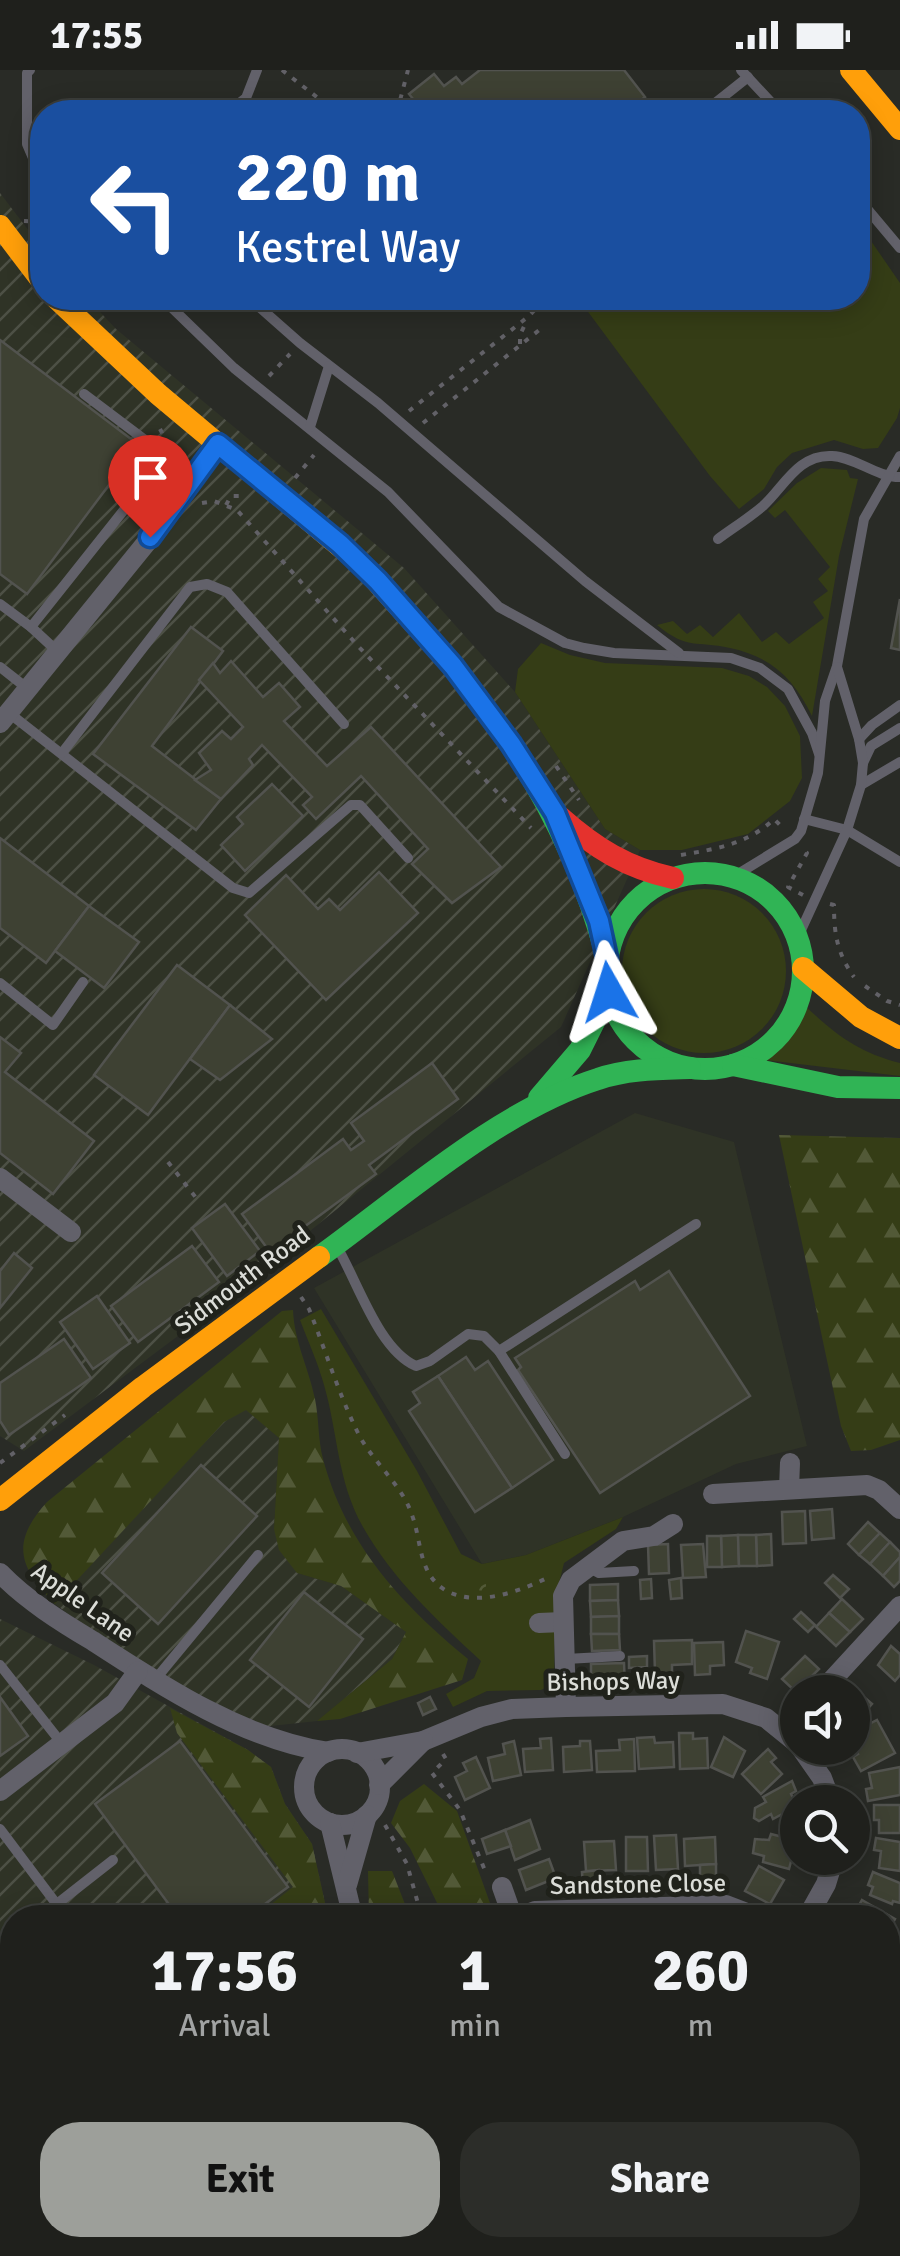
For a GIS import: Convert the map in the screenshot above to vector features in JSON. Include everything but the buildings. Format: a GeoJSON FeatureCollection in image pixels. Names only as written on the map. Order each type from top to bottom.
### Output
{"type":"FeatureCollection","features":[{"type":"Feature","properties":{"kind":"main road"},"geometry":{"type":"LineString","coordinates":[[852,70],[900,129]]}},
{"type":"Feature","properties":{"kind":"main road"},"geometry":{"type":"LineString","coordinates":[[0,226],[30,266]]}},
{"type":"Feature","properties":{"kind":"main road"},"geometry":{"type":"LineString","coordinates":[[67,310],[104,349],[340,544],[453,666],[511,744],[555,813],[599,921],[609,992],[619,1020],[637,1043],[662,1059],[690,1068],[733,1065],[762,1050],[784,1028],[798,1000],[803,968],[797,939],[772,900],[733,877],[676,867],[626,868],[599,852],[555,813]]}},
{"type":"Feature","properties":{"kind":"main road"},"geometry":{"type":"LineString","coordinates":[[607,958],[615,932],[629,909],[676,867]]}},
{"type":"Feature","properties":{"kind":"main road"},"geometry":{"type":"LineString","coordinates":[[803,968],[861,1017],[900,1038]]}},
{"type":"Feature","properties":{"kind":"main road","name":"Sidmouth Road"},"geometry":{"type":"LineString","coordinates":[[0,1500],[336,1244],[523,1113],[573,1064],[595,1030],[609,992]]}},
{"type":"Feature","properties":{"kind":"main road"},"geometry":{"type":"LineString","coordinates":[[733,1065],[838,1087],[900,1088]]}},
{"type":"Feature","properties":{"kind":"main road","name":"Sidmouth Road"},"geometry":{"type":"LineString","coordinates":[[523,1113],[598,1079],[636,1071],[690,1068]]}},
{"type":"Feature","properties":{"kind":"street"},"geometry":{"type":"LineString","coordinates":[[4,718],[158,543],[218,444]]}},
{"type":"Feature","properties":{"kind":"street"},"geometry":{"type":"LineString","coordinates":[[2,1182],[71,1232]]}},
{"type":"Feature","properties":{"kind":"street"},"geometry":{"type":"LineString","coordinates":[[790,1463],[790,1489]]}},
{"type":"Feature","properties":{"kind":"street"},"geometry":{"type":"LineString","coordinates":[[713,1494],[867,1485],[898,1503]]}},
{"type":"Feature","properties":{"kind":"street"},"geometry":{"type":"LineString","coordinates":[[566,1706],[565,1588],[623,1541],[654,1536],[673,1524]]}},
{"type":"Feature","properties":{"kind":"street","name":"Apple Lane"},"geometry":{"type":"LineString","coordinates":[[0,1573],[68,1626],[146,1676],[263,1735],[328,1752]]}},
{"type":"Feature","properties":{"kind":"street"},"geometry":{"type":"LineString","coordinates":[[837,1675],[900,1606]]}},
{"type":"Feature","properties":{"kind":"street"},"geometry":{"type":"LineString","coordinates":[[539,1623],[563,1622]]}},
{"type":"Feature","properties":{"kind":"street","name":"Apple Lane"},"geometry":{"type":"LineString","coordinates":[[0,1791],[64,1745],[146,1676]]}},
{"type":"Feature","properties":{"kind":"street","name":"Bishops Way"},"geometry":{"type":"LineString","coordinates":[[357,1753],[428,1739],[480,1717],[512,1709],[723,1704],[780,1726]]}},
{"type":"Feature","properties":{"kind":"street","name":"Apple Lane"},"geometry":{"type":"LineString","coordinates":[[263,1735],[305,1779]]}},
{"type":"Feature","properties":{"kind":"street","name":"Bishops Way"},"geometry":{"type":"LineString","coordinates":[[380,1784],[428,1739]]}},
{"type":"Feature","properties":{"kind":"street"},"geometry":{"type":"LineString","coordinates":[[346,1892],[380,1784],[371,1763],[349,1750],[328,1752],[313,1762],[305,1779],[305,1796],[309,1807],[330,1824],[346,1892],[350,1905]]}},
{"type":"Feature","properties":{"kind":"street"},"geometry":{"type":"LineString","coordinates":[[330,1824],[352,1824],[369,1813]]}},
{"type":"Feature","properties":{"kind":"street"},"geometry":{"type":"LineString","coordinates":[[814,1905],[829,1875]]}},
{"type":"Feature","properties":{"kind":"street","name":"Sandstone Close"},"geometry":{"type":"LineString","coordinates":[[502,1887],[510,1905]]}},
{"type":"Feature","properties":{"kind":"lane"},"geometry":{"type":"LineString","coordinates":[[30,70],[30,151]]}},
{"type":"Feature","properties":{"kind":"lane"},"geometry":{"type":"LineString","coordinates":[[243,100],[257,70]]}},
{"type":"Feature","properties":{"kind":"lane"},"geometry":{"type":"LineString","coordinates":[[717,100],[745,73],[769,100]]}},
{"type":"Feature","properties":{"kind":"lane"},"geometry":{"type":"LineString","coordinates":[[870,212],[900,248]]}},
{"type":"Feature","properties":{"kind":"lane"},"geometry":{"type":"LineString","coordinates":[[180,310],[234,368],[388,492],[498,608],[565,643],[614,653],[731,658],[770,674],[794,698],[819,754]]}},
{"type":"Feature","properties":{"kind":"lane"},"geometry":{"type":"LineString","coordinates":[[263,310],[585,581],[680,654]]}},
{"type":"Feature","properties":{"kind":"lane"},"geometry":{"type":"LineString","coordinates":[[310,427],[329,366]]}},
{"type":"Feature","properties":{"kind":"lane"},"geometry":{"type":"LineString","coordinates":[[31,627],[143,486],[145,440],[84,394]]}},
{"type":"Feature","properties":{"kind":"lane"},"geometry":{"type":"LineString","coordinates":[[718,539],[768,502],[785,478],[816,458],[834,456],[895,477]]}},
{"type":"Feature","properties":{"kind":"lane"},"geometry":{"type":"LineString","coordinates":[[733,877],[794,839],[804,819],[818,772],[825,701],[837,666],[864,519],[895,477],[900,456]]}},
{"type":"Feature","properties":{"kind":"lane"},"geometry":{"type":"LineString","coordinates":[[62,753],[190,586],[207,584],[227,592],[344,724]]}},
{"type":"Feature","properties":{"kind":"lane"},"geometry":{"type":"LineString","coordinates":[[0,604],[58,653]]}},
{"type":"Feature","properties":{"kind":"lane"},"geometry":{"type":"LineString","coordinates":[[797,939],[846,830],[861,785],[859,739],[837,666]]}},
{"type":"Feature","properties":{"kind":"lane"},"geometry":{"type":"LineString","coordinates":[[0,667],[28,688]]}},
{"type":"Feature","properties":{"kind":"lane"},"geometry":{"type":"LineString","coordinates":[[859,739],[900,705]]}},
{"type":"Feature","properties":{"kind":"lane"},"geometry":{"type":"LineString","coordinates":[[4,718],[62,753],[233,888],[248,893],[351,805],[360,805],[408,858]]}},
{"type":"Feature","properties":{"kind":"lane"},"geometry":{"type":"LineString","coordinates":[[863,762],[871,746],[900,728]]}},
{"type":"Feature","properties":{"kind":"lane"},"geometry":{"type":"LineString","coordinates":[[861,785],[900,762]]}},
{"type":"Feature","properties":{"kind":"lane"},"geometry":{"type":"LineString","coordinates":[[804,819],[846,830],[900,862]]}},
{"type":"Feature","properties":{"kind":"lane"},"geometry":{"type":"LineString","coordinates":[[0,983],[53,1025],[83,982]]}},
{"type":"Feature","properties":{"kind":"lane"},"geometry":{"type":"LineString","coordinates":[[499,1351],[696,1224]]}},
{"type":"Feature","properties":{"kind":"lane"},"geometry":{"type":"LineString","coordinates":[[336,1244],[378,1328],[401,1360],[416,1366],[468,1334],[484,1336],[499,1351],[566,1454]]}},
{"type":"Feature","properties":{"kind":"lane"},"geometry":{"type":"LineString","coordinates":[[146,1676],[258,1556]]}},
{"type":"Feature","properties":{"kind":"lane"},"geometry":{"type":"LineString","coordinates":[[587,1567],[600,1573],[634,1571]]}},
{"type":"Feature","properties":{"kind":"lane"},"geometry":{"type":"LineString","coordinates":[[564,1660],[620,1656]]}},
{"type":"Feature","properties":{"kind":"lane"},"geometry":{"type":"LineString","coordinates":[[0,1665],[64,1745]]}},
{"type":"Feature","properties":{"kind":"lane"},"geometry":{"type":"LineString","coordinates":[[0,1828],[56,1904],[113,1860]]}},
{"type":"Feature","properties":{"kind":"path"},"geometry":{"type":"LineString","coordinates":[[282,70],[321,100]]}},
{"type":"Feature","properties":{"kind":"path"},"geometry":{"type":"LineString","coordinates":[[400,100],[408,70]]}},
{"type":"Feature","properties":{"kind":"path"},"geometry":{"type":"LineString","coordinates":[[398,420],[534,310]]}},
{"type":"Feature","properties":{"kind":"path"},"geometry":{"type":"LineString","coordinates":[[520,346],[520,335],[529,316]]}},
{"type":"Feature","properties":{"kind":"path"},"geometry":{"type":"LineString","coordinates":[[411,432],[543,327]]}},
{"type":"Feature","properties":{"kind":"path"},"geometry":{"type":"LineString","coordinates":[[259,386],[300,343]]}},
{"type":"Feature","properties":{"kind":"path"},"geometry":{"type":"LineString","coordinates":[[292,482],[326,440]]}},
{"type":"Feature","properties":{"kind":"path"},"geometry":{"type":"LineString","coordinates":[[196,503],[214,501],[237,510],[358,646],[534,832]]}},
{"type":"Feature","properties":{"kind":"path"},"geometry":{"type":"LineString","coordinates":[[548,754],[578,799]]}},
{"type":"Feature","properties":{"kind":"path"},"geometry":{"type":"LineString","coordinates":[[676,867],[759,834],[774,819],[807,853],[788,887],[834,905],[834,938],[843,961],[857,981],[886,1001],[900,1005]]}},
{"type":"Feature","properties":{"kind":"path"},"geometry":{"type":"LineString","coordinates":[[168,1162],[197,1199]]}},
{"type":"Feature","properties":{"kind":"path"},"geometry":{"type":"LineString","coordinates":[[296,1290],[309,1309],[357,1432],[370,1456],[405,1500],[426,1570],[438,1585],[450,1593],[472,1596],[517,1593],[550,1576]]}},
{"type":"Feature","properties":{"kind":"path"},"geometry":{"type":"LineString","coordinates":[[428,1739],[446,1759],[432,1773],[460,1810],[486,1872]]}},
{"type":"Feature","properties":{"kind":"path"},"geometry":{"type":"LineString","coordinates":[[369,1813],[383,1822],[407,1864],[418,1905]]}},
{"type":"Feature","properties":{"kind":"shaded area"},"geometry":{"type":"Polygon","coordinates":[[[0,193],[30,232],[30,310],[98,310],[116,329],[404,568],[515,692],[605,829],[640,850],[561,1027],[214,1309],[24,1451],[0,1436],[0,193]]]}},
{"type":"Feature","properties":{"kind":"shaded area"},"geometry":{"type":"Polygon","coordinates":[[[635,1113],[734,1142],[807,1446],[736,1464],[623,1517],[526,1555],[482,1564],[314,1288],[635,1113]]]}},
{"type":"Feature","properties":{"kind":"shaded area"},"geometry":{"type":"Polygon","coordinates":[[[246,1409],[279,1438],[274,1529],[297,1573],[341,1586],[406,1632],[392,1659],[317,1721],[261,1727],[189,1692],[55,1604],[224,1421],[246,1409]]]}},
{"type":"Feature","properties":{"kind":"shaded area"},"geometry":{"type":"Polygon","coordinates":[[[0,1619],[94,1665],[248,1750],[271,1767],[285,1804],[312,1844],[326,1905],[0,1905],[0,1619]]]}},
{"type":"Feature","properties":{"kind":"green space"},"geometry":{"type":"Polygon","coordinates":[[[870,239],[900,283],[900,408],[878,448],[863,449],[834,440],[792,453],[777,467],[764,489],[739,509],[587,310],[870,310],[870,239]]]}},
{"type":"Feature","properties":{"kind":"green space"},"geometry":{"type":"Polygon","coordinates":[[[821,468],[847,470],[850,478],[858,479],[839,556],[812,716],[798,691],[770,664],[730,648],[685,642],[657,625],[673,621],[687,634],[700,625],[713,637],[739,613],[762,642],[776,632],[789,644],[824,618],[813,602],[828,591],[818,579],[830,567],[785,510],[775,518],[768,511],[797,483],[821,468]]]}},
{"type":"Feature","properties":{"kind":"green space"},"geometry":{"type":"Polygon","coordinates":[[[541,643],[605,663],[722,668],[749,676],[767,687],[785,706],[800,736],[802,778],[790,801],[748,834],[682,850],[640,850],[605,829],[515,692],[518,669],[541,643]]]}},
{"type":"Feature","properties":{"kind":"green space"},"geometry":{"type":"Polygon","coordinates":[[[704,889],[735,895],[762,913],[780,940],[786,971],[780,1002],[762,1029],[735,1047],[704,1053],[673,1047],[646,1029],[628,1002],[622,971],[628,940],[646,913],[673,895],[704,889]]]}},
{"type":"Feature","properties":{"kind":"green space"},"geometry":{"type":"Polygon","coordinates":[[[803,1004],[847,1041],[900,1063],[900,1076],[765,1060],[794,1028],[803,1004]]]}},
{"type":"Feature","properties":{"kind":"green space"},"geometry":{"type":"Polygon","coordinates":[[[779,1135],[900,1138],[900,1440],[871,1450],[851,1451],[841,1426],[779,1135]]]}},
{"type":"Feature","properties":{"kind":"green space"},"geometry":{"type":"Polygon","coordinates":[[[321,1309],[461,1554],[482,1564],[526,1555],[623,1517],[616,1529],[564,1563],[555,1599],[554,1684],[541,1690],[487,1691],[453,1707],[446,1694],[474,1678],[481,1661],[402,1582],[354,1510],[324,1385],[300,1320],[321,1309]]]}},
{"type":"Feature","properties":{"kind":"green space"},"geometry":{"type":"Polygon","coordinates":[[[293,1310],[315,1399],[323,1459],[346,1519],[361,1546],[399,1594],[468,1659],[462,1680],[340,1719],[317,1721],[392,1659],[406,1632],[341,1586],[297,1573],[279,1550],[274,1529],[279,1438],[246,1410],[224,1422],[55,1604],[33,1578],[24,1555],[28,1530],[47,1502],[282,1311],[293,1310]]]}},
{"type":"Feature","properties":{"kind":"green space"},"geometry":{"type":"Polygon","coordinates":[[[446,1573],[486,1584],[486,1591],[452,1588],[440,1580],[446,1573]]]}},
{"type":"Feature","properties":{"kind":"green space"},"geometry":{"type":"Polygon","coordinates":[[[170,1708],[248,1750],[271,1767],[285,1804],[312,1844],[326,1905],[270,1905],[293,1887],[177,1733],[170,1708]]]}},
{"type":"Feature","properties":{"kind":"green space"},"geometry":{"type":"Polygon","coordinates":[[[424,1784],[457,1811],[491,1905],[438,1905],[410,1848],[391,1823],[400,1801],[424,1784]]]}},
{"type":"Feature","properties":{"kind":"green space"},"geometry":{"type":"Polygon","coordinates":[[[368,1871],[392,1871],[405,1905],[369,1905],[368,1871]]]}},
{"type":"Feature","properties":{"kind":"traffic: fast"},"geometry":{"type":"LineString","coordinates":[[500,729],[535,783],[564,839],[607,958]]}},
{"type":"Feature","properties":{"kind":"traffic: fast"},"geometry":{"type":"LineString","coordinates":[[705,873],[742,881],[774,902],[795,934],[803,971],[795,1008],[774,1040],[742,1061],[705,1069],[668,1061],[636,1040],[615,1008],[607,971],[615,934],[636,902],[668,881],[705,873]]}},
{"type":"Feature","properties":{"kind":"traffic: fast"},"geometry":{"type":"LineString","coordinates":[[539,1098],[580,1050],[609,992]]}},
{"type":"Feature","properties":{"kind":"traffic: fast"},"geometry":{"type":"LineString","coordinates":[[733,1065],[838,1087],[900,1088]]}},
{"type":"Feature","properties":{"kind":"traffic: fast"},"geometry":{"type":"LineString","coordinates":[[319,1257],[453,1157],[525,1111],[609,1076],[690,1068]]}},
{"type":"Feature","properties":{"kind":"traffic: slow"},"geometry":{"type":"LineString","coordinates":[[851,70],[900,129]]}},
{"type":"Feature","properties":{"kind":"traffic: slow"},"geometry":{"type":"LineString","coordinates":[[0,226],[30,265]]}},
{"type":"Feature","properties":{"kind":"traffic: slow"},"geometry":{"type":"LineString","coordinates":[[69,310],[158,394],[360,563],[453,667],[500,729]]}},
{"type":"Feature","properties":{"kind":"traffic: slow"},"geometry":{"type":"LineString","coordinates":[[803,968],[861,1017],[900,1038]]}},
{"type":"Feature","properties":{"kind":"traffic: slow"},"geometry":{"type":"LineString","coordinates":[[0,1500],[143,1387],[319,1257]]}},
{"type":"Feature","properties":{"kind":"traffic: jam"},"geometry":{"type":"LineString","coordinates":[[560,817],[612,855],[673,878]]}},
{"type":"Feature","properties":{"kind":"route"},"geometry":{"type":"LineString","coordinates":[[150,537],[218,444],[340,544],[378,581],[453,666],[511,744],[555,813],[599,921],[609,992]]}}]}
